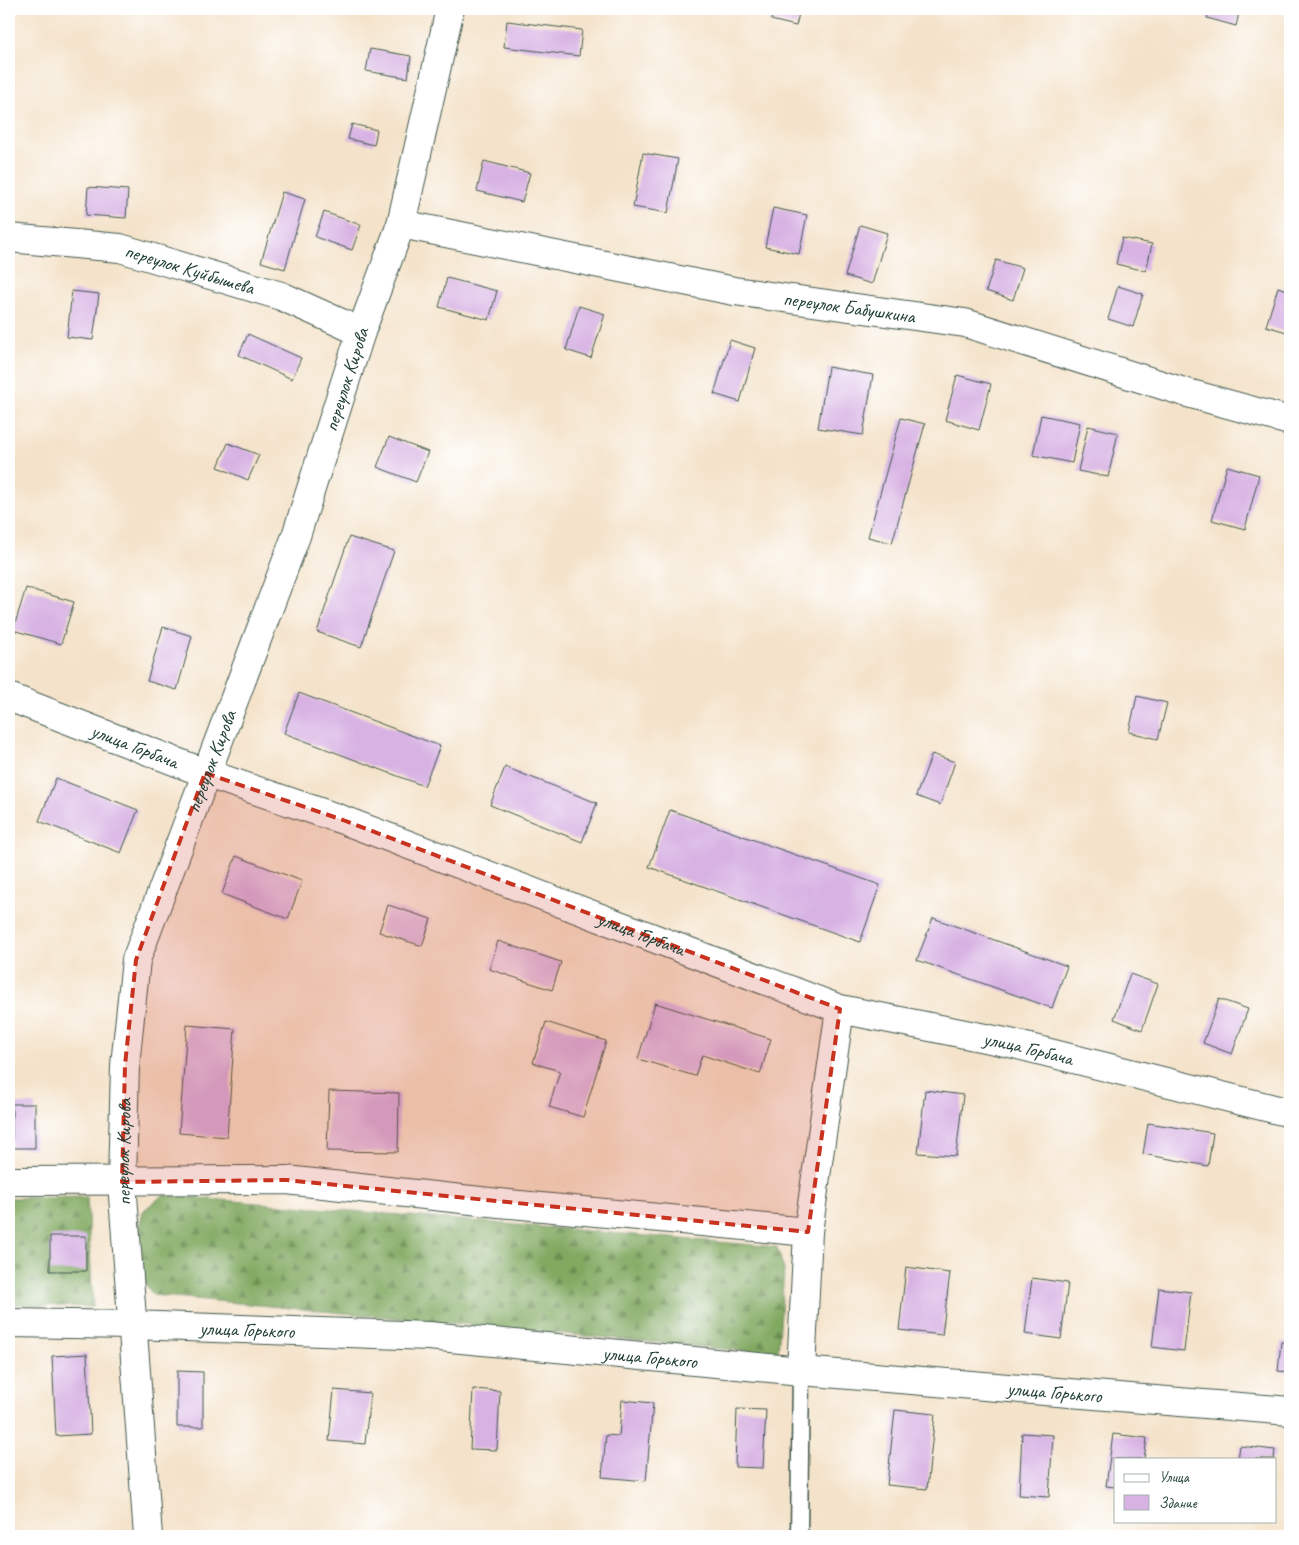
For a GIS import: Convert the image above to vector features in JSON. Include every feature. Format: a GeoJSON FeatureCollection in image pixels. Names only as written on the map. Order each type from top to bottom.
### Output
{"type":"FeatureCollection","features":[{"type":"Feature","properties":{"kind":"street","name":"переулок Кирова"},"geometry":{"type":"LineString","coordinates":[[148,1536],[122,1182],[125,1065],[136,960],[205,772],[296,536],[361,332],[401,224],[450,9]]}},
{"type":"Feature","properties":{"kind":"street","name":"переулок Бабушкина"},"geometry":{"type":"LineString","coordinates":[[401,224],[734,290],[965,323],[1184,392],[1290,421]]}},
{"type":"Feature","properties":{"kind":"street","name":"переулок Куйбышева"},"geometry":{"type":"LineString","coordinates":[[9,238],[120,248],[281,296],[361,332]]}},
{"type":"Feature","properties":{"kind":"street","name":"улица Горбача"},"geometry":{"type":"LineString","coordinates":[[9,697],[205,772],[344,820],[840,1009],[1010,1044],[1290,1113]]}},
{"type":"Feature","properties":{"kind":"street"},"geometry":{"type":"LineString","coordinates":[[801,1371],[808,1232],[840,1009]]}},
{"type":"Feature","properties":{"kind":"street"},"geometry":{"type":"LineString","coordinates":[[9,1181],[286,1180],[499,1203],[808,1232]]}},
{"type":"Feature","properties":{"kind":"street","name":"улица Горького"},"geometry":{"type":"LineString","coordinates":[[9,1323],[132,1325],[429,1336],[801,1371],[1290,1411]]}},
{"type":"Feature","properties":{"kind":"lane"},"geometry":{"type":"LineString","coordinates":[[799,1536],[801,1371]]}},
{"type":"Feature","properties":{"kind":"highlighted area"},"geometry":{"type":"Polygon","coordinates":[[[205,773],[343,820],[840,1009],[808,1232],[286,1180],[122,1182],[125,1065],[136,960],[205,773]]]}},
{"type":"Feature","properties":{"kind":"green space"},"geometry":{"type":"Polygon","coordinates":[[[163,1195],[777,1247],[784,1270],[778,1354],[153,1295],[139,1275],[137,1239],[143,1211],[163,1195]]]}},
{"type":"Feature","properties":{"kind":"green space"},"geometry":{"type":"Polygon","coordinates":[[[87,1197],[93,1307],[9,1304],[9,1198],[87,1197]]]}},
{"type":"Feature","properties":{"kind":"building"},"geometry":{"type":"Polygon","coordinates":[[[774,9],[800,9],[796,26],[771,20],[774,9]]]}},
{"type":"Feature","properties":{"kind":"building"},"geometry":{"type":"Polygon","coordinates":[[[1210,9],[1240,9],[1236,26],[1207,18],[1210,9]]]}},
{"type":"Feature","properties":{"kind":"building"},"geometry":{"type":"Polygon","coordinates":[[[507,21],[582,30],[579,56],[504,47],[507,21]]]}},
{"type":"Feature","properties":{"kind":"building"},"geometry":{"type":"Polygon","coordinates":[[[370,49],[411,56],[408,78],[366,71],[370,49]]]}},
{"type":"Feature","properties":{"kind":"building"},"geometry":{"type":"Polygon","coordinates":[[[352,124],[377,130],[374,145],[348,139],[352,124]]]}},
{"type":"Feature","properties":{"kind":"building"},"geometry":{"type":"Polygon","coordinates":[[[643,153],[678,159],[668,213],[633,207],[643,153]]]}},
{"type":"Feature","properties":{"kind":"building"},"geometry":{"type":"Polygon","coordinates":[[[484,161],[530,173],[522,202],[477,191],[484,161]]]}},
{"type":"Feature","properties":{"kind":"building"},"geometry":{"type":"Polygon","coordinates":[[[88,187],[128,190],[126,218],[86,215],[88,187]]]}},
{"type":"Feature","properties":{"kind":"building"},"geometry":{"type":"Polygon","coordinates":[[[282,192],[305,199],[285,269],[261,262],[282,192]]]}},
{"type":"Feature","properties":{"kind":"building"},"geometry":{"type":"Polygon","coordinates":[[[773,208],[807,215],[799,254],[765,247],[773,208]]]}},
{"type":"Feature","properties":{"kind":"building"},"geometry":{"type":"Polygon","coordinates":[[[324,212],[361,225],[352,250],[315,237],[324,212]]]}},
{"type":"Feature","properties":{"kind":"building"},"geometry":{"type":"Polygon","coordinates":[[[860,225],[887,233],[872,284],[845,276],[860,225]]]}},
{"type":"Feature","properties":{"kind":"building"},"geometry":{"type":"Polygon","coordinates":[[[1122,238],[1152,244],[1146,271],[1116,264],[1122,238]]]}},
{"type":"Feature","properties":{"kind":"building"},"geometry":{"type":"Polygon","coordinates":[[[996,260],[1023,268],[1013,300],[986,291],[996,260]]]}},
{"type":"Feature","properties":{"kind":"building"},"geometry":{"type":"Polygon","coordinates":[[[447,278],[497,291],[489,320],[439,307],[447,278]]]}},
{"type":"Feature","properties":{"kind":"building"},"geometry":{"type":"Polygon","coordinates":[[[1118,286],[1143,294],[1133,327],[1108,319],[1118,286]]]}},
{"type":"Feature","properties":{"kind":"building"},"geometry":{"type":"Polygon","coordinates":[[[1278,287],[1290,291],[1290,333],[1266,326],[1278,287]]]}},
{"type":"Feature","properties":{"kind":"building"},"geometry":{"type":"Polygon","coordinates":[[[72,291],[99,294],[93,340],[67,337],[72,291]]]}},
{"type":"Feature","properties":{"kind":"building"},"geometry":{"type":"Polygon","coordinates":[[[579,306],[605,314],[591,358],[566,350],[579,306]]]}},
{"type":"Feature","properties":{"kind":"building"},"geometry":{"type":"Polygon","coordinates":[[[248,334],[301,358],[292,379],[239,355],[248,334]]]}},
{"type":"Feature","properties":{"kind":"building"},"geometry":{"type":"Polygon","coordinates":[[[730,340],[755,348],[740,402],[714,394],[730,340]]]}},
{"type":"Feature","properties":{"kind":"building"},"geometry":{"type":"Polygon","coordinates":[[[828,367],[873,375],[863,435],[818,428],[828,367]]]}},
{"type":"Feature","properties":{"kind":"building"},"geometry":{"type":"Polygon","coordinates":[[[957,375],[991,384],[979,430],[945,420],[957,375]]]}},
{"type":"Feature","properties":{"kind":"building"},"geometry":{"type":"Polygon","coordinates":[[[1041,415],[1080,423],[1072,463],[1033,455],[1041,415]]]}},
{"type":"Feature","properties":{"kind":"building"},"geometry":{"type":"Polygon","coordinates":[[[901,418],[925,424],[892,543],[868,537],[901,418]]]}},
{"type":"Feature","properties":{"kind":"building"},"geometry":{"type":"Polygon","coordinates":[[[1088,426],[1118,433],[1108,477],[1078,471],[1088,426]]]}},
{"type":"Feature","properties":{"kind":"building"},"geometry":{"type":"Polygon","coordinates":[[[389,437],[428,452],[416,482],[377,467],[389,437]]]}},
{"type":"Feature","properties":{"kind":"building"},"geometry":{"type":"Polygon","coordinates":[[[228,443],[259,455],[248,480],[218,467],[228,443]]]}},
{"type":"Feature","properties":{"kind":"building"},"geometry":{"type":"Polygon","coordinates":[[[1227,466],[1259,475],[1245,529],[1212,520],[1227,466]]]}},
{"type":"Feature","properties":{"kind":"building"},"geometry":{"type":"Polygon","coordinates":[[[349,537],[394,551],[361,647],[317,632],[349,537]]]}},
{"type":"Feature","properties":{"kind":"building"},"geometry":{"type":"Polygon","coordinates":[[[26,588],[74,602],[61,644],[13,630],[26,588]]]}},
{"type":"Feature","properties":{"kind":"building"},"geometry":{"type":"Polygon","coordinates":[[[163,627],[192,636],[177,690],[147,681],[163,627]]]}},
{"type":"Feature","properties":{"kind":"building"},"geometry":{"type":"Polygon","coordinates":[[[299,693],[440,746],[424,786],[284,733],[299,693]]]}},
{"type":"Feature","properties":{"kind":"building"},"geometry":{"type":"Polygon","coordinates":[[[1137,696],[1167,703],[1158,739],[1129,732],[1137,696]]]}},
{"type":"Feature","properties":{"kind":"building"},"geometry":{"type":"Polygon","coordinates":[[[932,754],[955,762],[940,805],[916,796],[932,754]]]}},
{"type":"Feature","properties":{"kind":"building"},"geometry":{"type":"Polygon","coordinates":[[[505,767],[597,803],[582,842],[490,805],[505,767]]]}},
{"type":"Feature","properties":{"kind":"building"},"geometry":{"type":"Polygon","coordinates":[[[56,778],[138,810],[121,853],[39,821],[56,778]]]}},
{"type":"Feature","properties":{"kind":"building"},"geometry":{"type":"Polygon","coordinates":[[[670,810],[880,885],[860,942],[649,867],[670,810]]]}},
{"type":"Feature","properties":{"kind":"building"},"geometry":{"type":"Polygon","coordinates":[[[236,856],[302,881],[288,919],[222,894],[236,856]]]}},
{"type":"Feature","properties":{"kind":"building"},"geometry":{"type":"Polygon","coordinates":[[[388,905],[431,919],[422,946],[379,932],[388,905]]]}},
{"type":"Feature","properties":{"kind":"building"},"geometry":{"type":"Polygon","coordinates":[[[933,918],[1067,966],[1052,1008],[917,960],[933,918]]]}},
{"type":"Feature","properties":{"kind":"building"},"geometry":{"type":"Polygon","coordinates":[[[498,941],[561,962],[552,990],[489,969],[498,941]]]}},
{"type":"Feature","properties":{"kind":"building"},"geometry":{"type":"Polygon","coordinates":[[[1130,974],[1158,984],[1142,1030],[1114,1019],[1130,974]]]}},
{"type":"Feature","properties":{"kind":"building"},"geometry":{"type":"Polygon","coordinates":[[[1219,999],[1248,1009],[1232,1054],[1203,1043],[1219,999]]]}},
{"type":"Feature","properties":{"kind":"building"},"geometry":{"type":"Polygon","coordinates":[[[655,1003],[771,1039],[760,1074],[702,1055],[695,1076],[638,1059],[655,1003]]]}},
{"type":"Feature","properties":{"kind":"building"},"geometry":{"type":"Polygon","coordinates":[[[546,1022],[606,1041],[583,1117],[549,1107],[560,1071],[533,1063],[546,1022]]]}},
{"type":"Feature","properties":{"kind":"building"},"geometry":{"type":"Polygon","coordinates":[[[187,1025],[235,1029],[227,1137],[179,1133],[187,1025]]]}},
{"type":"Feature","properties":{"kind":"building"},"geometry":{"type":"Polygon","coordinates":[[[925,1090],[963,1095],[956,1156],[918,1153],[925,1090]]]}},
{"type":"Feature","properties":{"kind":"building"},"geometry":{"type":"Polygon","coordinates":[[[329,1091],[399,1093],[398,1152],[327,1151],[329,1091]]]}},
{"type":"Feature","properties":{"kind":"building"},"geometry":{"type":"Polygon","coordinates":[[[12,1104],[35,1104],[35,1148],[12,1148],[12,1104]]]}},
{"type":"Feature","properties":{"kind":"building"},"geometry":{"type":"Polygon","coordinates":[[[1148,1123],[1213,1133],[1208,1166],[1143,1154],[1148,1123]]]}},
{"type":"Feature","properties":{"kind":"building"},"geometry":{"type":"Polygon","coordinates":[[[50,1236],[86,1236],[86,1271],[50,1271],[50,1236]]]}},
{"type":"Feature","properties":{"kind":"building"},"geometry":{"type":"Polygon","coordinates":[[[906,1267],[950,1273],[942,1335],[899,1330],[906,1267]]]}},
{"type":"Feature","properties":{"kind":"building"},"geometry":{"type":"Polygon","coordinates":[[[1032,1278],[1068,1283],[1061,1339],[1025,1334],[1032,1278]]]}},
{"type":"Feature","properties":{"kind":"building"},"geometry":{"type":"Polygon","coordinates":[[[1159,1288],[1191,1292],[1184,1351],[1152,1347],[1159,1288]]]}},
{"type":"Feature","properties":{"kind":"building"},"geometry":{"type":"Polygon","coordinates":[[[1281,1342],[1290,1342],[1290,1372],[1278,1371],[1281,1342]]]}},
{"type":"Feature","properties":{"kind":"building"},"geometry":{"type":"Polygon","coordinates":[[[87,1354],[91,1434],[56,1436],[52,1356],[87,1354]]]}},
{"type":"Feature","properties":{"kind":"building"},"geometry":{"type":"Polygon","coordinates":[[[177,1371],[203,1372],[203,1427],[177,1427],[177,1371]]]}},
{"type":"Feature","properties":{"kind":"building"},"geometry":{"type":"Polygon","coordinates":[[[473,1389],[500,1391],[497,1450],[470,1449],[473,1389]]]}},
{"type":"Feature","properties":{"kind":"building"},"geometry":{"type":"Polygon","coordinates":[[[334,1390],[370,1393],[365,1444],[329,1441],[334,1390]]]}},
{"type":"Feature","properties":{"kind":"building"},"geometry":{"type":"Polygon","coordinates":[[[622,1400],[653,1403],[646,1481],[602,1477],[606,1435],[619,1436],[622,1400]]]}},
{"type":"Feature","properties":{"kind":"building"},"geometry":{"type":"Polygon","coordinates":[[[737,1409],[766,1410],[763,1468],[735,1467],[737,1409]]]}},
{"type":"Feature","properties":{"kind":"building"},"geometry":{"type":"Polygon","coordinates":[[[895,1410],[935,1414],[927,1489],[887,1485],[895,1410]]]}},
{"type":"Feature","properties":{"kind":"building"},"geometry":{"type":"Polygon","coordinates":[[[1022,1433],[1053,1435],[1049,1497],[1019,1495],[1022,1433]]]}},
{"type":"Feature","properties":{"kind":"building"},"geometry":{"type":"Polygon","coordinates":[[[1113,1434],[1147,1438],[1144,1458],[1114,1458],[1114,1487],[1106,1486],[1113,1434]]]}},
{"type":"Feature","properties":{"kind":"building"},"geometry":{"type":"Polygon","coordinates":[[[1240,1446],[1275,1450],[1274,1458],[1238,1458],[1240,1446]]]}}]}
